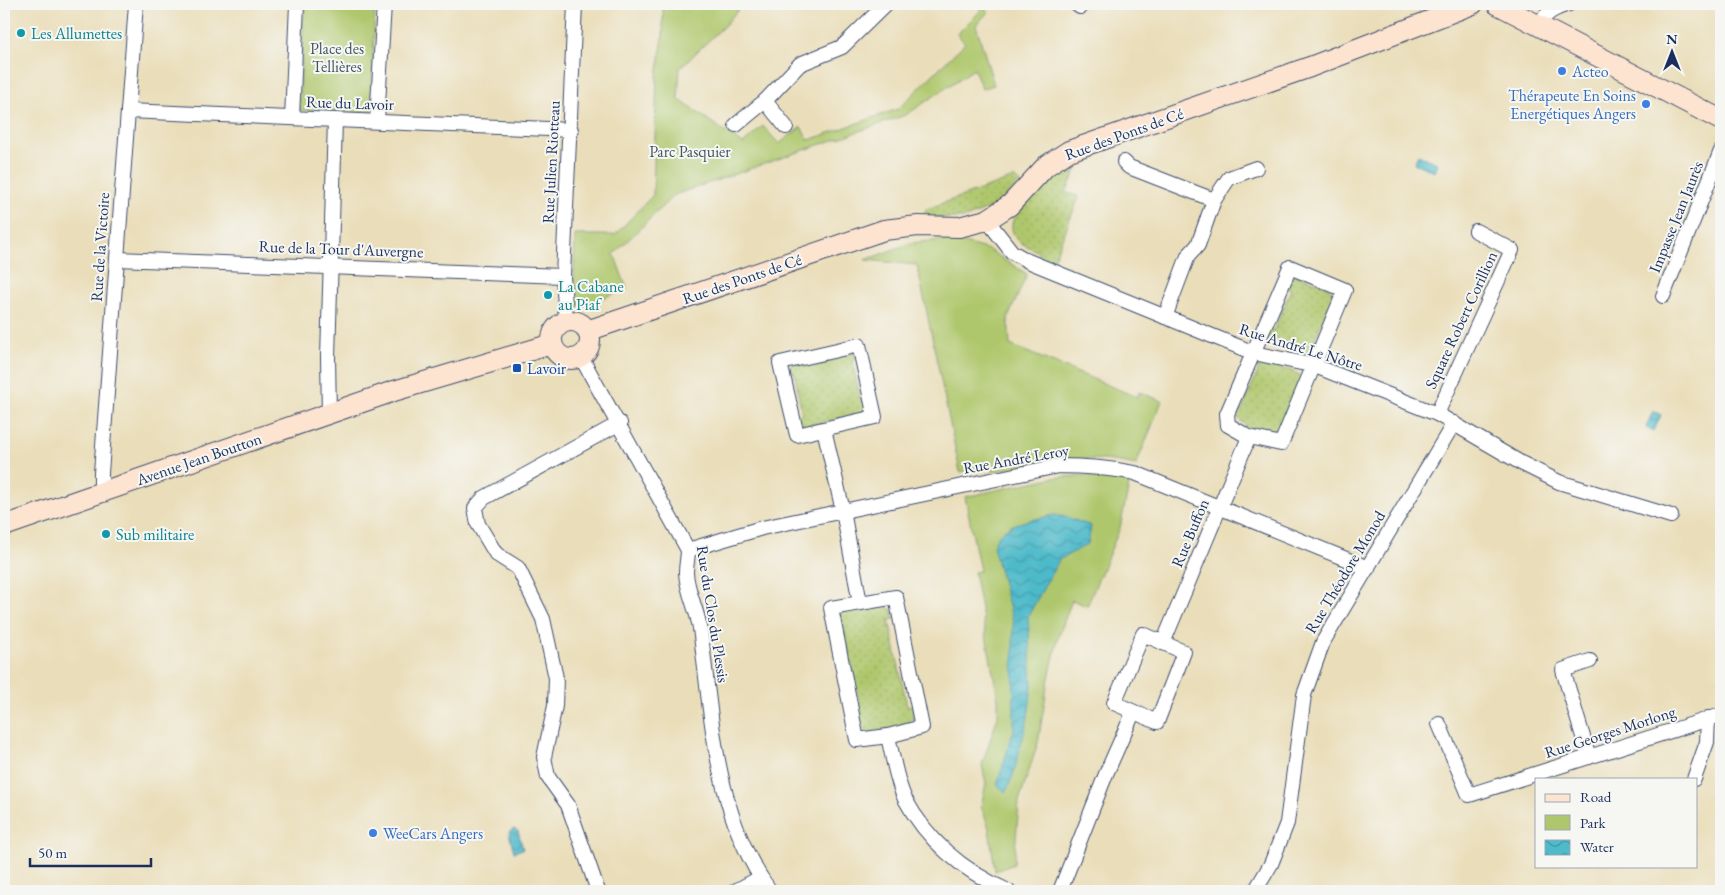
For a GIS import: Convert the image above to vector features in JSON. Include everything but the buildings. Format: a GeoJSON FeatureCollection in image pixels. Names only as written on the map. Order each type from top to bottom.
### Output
{"type":"FeatureCollection","features":[{"type":"Feature","properties":{"kind":"street","name":"Rue de la Victoire"},"geometry":{"type":"LineString","coordinates":[[101,492],[100,478],[136,4]]}},
{"type":"Feature","properties":{"kind":"street"},"geometry":{"type":"LineString","coordinates":[[292,118],[297,4]]}},
{"type":"Feature","properties":{"kind":"street"},"geometry":{"type":"LineString","coordinates":[[377,122],[384,4]]}},
{"type":"Feature","properties":{"kind":"street","name":"Rue Julien Riotteau"},"geometry":{"type":"LineString","coordinates":[[566,322],[563,276],[575,4]]}},
{"type":"Feature","properties":{"kind":"street"},"geometry":{"type":"LineString","coordinates":[[736,126],[765,101],[800,64],[842,47],[886,4]]}},
{"type":"Feature","properties":{"kind":"street","name":"Rue des Ponts de Cé"},"geometry":{"type":"LineString","coordinates":[[588,331],[884,230],[918,226],[959,226],[987,220],[1010,205],[1046,166],[1069,151],[1310,68],[1473,4]]}},
{"type":"Feature","properties":{"kind":"street"},"geometry":{"type":"LineString","coordinates":[[1497,4],[1721,120]]}},
{"type":"Feature","properties":{"kind":"street"},"geometry":{"type":"LineString","coordinates":[[1538,25],[1545,14],[1555,8],[1569,4]]}},
{"type":"Feature","properties":{"kind":"street"},"geometry":{"type":"LineString","coordinates":[[765,101],[786,127]]}},
{"type":"Feature","properties":{"kind":"street","name":"Rue du Lavoir"},"geometry":{"type":"LineString","coordinates":[[128,111],[570,130]]}},
{"type":"Feature","properties":{"kind":"street"},"geometry":{"type":"LineString","coordinates":[[329,414],[328,357],[335,120]]}},
{"type":"Feature","properties":{"kind":"street","name":"Impasse Jean Jaurès"},"geometry":{"type":"LineString","coordinates":[[1663,296],[1721,150]]}},
{"type":"Feature","properties":{"kind":"street"},"geometry":{"type":"LineString","coordinates":[[1124,162],[1129,167],[1214,200]]}},
{"type":"Feature","properties":{"kind":"street"},"geometry":{"type":"LineString","coordinates":[[1166,316],[1188,256],[1198,244],[1214,200],[1228,178],[1256,168]]}},
{"type":"Feature","properties":{"kind":"street","name":"Rue André Le Nôtre"},"geometry":{"type":"LineString","coordinates":[[987,220],[1012,252],[1028,261],[1254,352],[1315,366],[1438,414],[1521,464],[1559,482],[1671,516]]}},
{"type":"Feature","properties":{"kind":"street","name":"Square Robert Corillion"},"geometry":{"type":"LineString","coordinates":[[1438,414],[1512,250],[1476,230]]}},
{"type":"Feature","properties":{"kind":"street","name":"Rue de la Tour d'Auvergne"},"geometry":{"type":"LineString","coordinates":[[117,259],[563,276]]}},
{"type":"Feature","properties":{"kind":"street"},"geometry":{"type":"LineString","coordinates":[[1290,267],[1345,290],[1315,366],[1281,444],[1249,437],[1228,425],[1226,414],[1290,267]]}},
{"type":"Feature","properties":{"kind":"street"},"geometry":{"type":"LineString","coordinates":[[566,322],[577,322],[588,331],[590,342],[588,348],[581,356],[574,359],[560,356],[552,344],[554,331],[566,322]]}},
{"type":"Feature","properties":{"kind":"street","name":"Avenue Jean Boutton"},"geometry":{"type":"LineString","coordinates":[[4,526],[394,391],[552,344]]}},
{"type":"Feature","properties":{"kind":"street"},"geometry":{"type":"LineString","coordinates":[[859,345],[876,417],[824,429],[797,435],[780,363],[859,345]]}},
{"type":"Feature","properties":{"kind":"street","name":"Rue du Clos du Plessis"},"geometry":{"type":"LineString","coordinates":[[581,356],[688,550],[686,573],[698,614],[720,780],[740,836],[760,878],[770,891]]}},
{"type":"Feature","properties":{"kind":"street"},"geometry":{"type":"LineString","coordinates":[[598,891],[572,813],[548,777],[544,757],[555,706],[556,678],[543,619],[518,568],[496,554],[478,524],[475,508],[484,498],[620,424]]}},
{"type":"Feature","properties":{"kind":"street","name":"Rue Théodore Monod"},"geometry":{"type":"LineString","coordinates":[[1255,891],[1271,864],[1287,823],[1304,694],[1312,668],[1339,612],[1368,568],[1454,424]]}},
{"type":"Feature","properties":{"kind":"street"},"geometry":{"type":"LineString","coordinates":[[824,429],[843,511],[860,603]]}},
{"type":"Feature","properties":{"kind":"street","name":"Rue Buffon"},"geometry":{"type":"LineString","coordinates":[[1163,643],[1249,437]]}},
{"type":"Feature","properties":{"kind":"street","name":"Rue André Leroy"},"geometry":{"type":"LineString","coordinates":[[688,550],[762,528],[1058,466],[1100,466],[1135,473],[1219,509],[1368,568]]}},
{"type":"Feature","properties":{"kind":"street"},"geometry":{"type":"LineString","coordinates":[[896,597],[922,726],[888,736],[857,740],[831,608],[860,603],[896,597]]}},
{"type":"Feature","properties":{"kind":"street"},"geometry":{"type":"LineString","coordinates":[[1142,634],[1184,652],[1156,722],[1133,712],[1114,703],[1142,634]]}},
{"type":"Feature","properties":{"kind":"street"},"geometry":{"type":"LineString","coordinates":[[1589,757],[1563,670],[1590,661]]}},
{"type":"Feature","properties":{"kind":"street"},"geometry":{"type":"LineString","coordinates":[[1060,891],[1106,774],[1133,712]]}},
{"type":"Feature","properties":{"kind":"street"},"geometry":{"type":"LineString","coordinates":[[1694,778],[1715,717]]}},
{"type":"Feature","properties":{"kind":"street","name":"Rue Georges Morlong"},"geometry":{"type":"LineString","coordinates":[[1438,724],[1469,795],[1715,717]]}},
{"type":"Feature","properties":{"kind":"street"},"geometry":{"type":"LineString","coordinates":[[888,736],[904,798],[922,825],[953,860],[972,873],[1008,891]]}},
{"type":"Feature","properties":{"kind":"street"},"geometry":{"type":"LineString","coordinates":[[735,891],[760,878]]}},
{"type":"Feature","properties":{"kind":"green space","name":"Place des Tellières"},"geometry":{"type":"Polygon","coordinates":[[[304,4],[375,4],[371,114],[299,110],[304,4]]]}},
{"type":"Feature","properties":{"kind":"green space","name":"Parc Pasquier"},"geometry":{"type":"Polygon","coordinates":[[[663,4],[743,4],[724,26],[680,68],[678,99],[743,144],[763,126],[779,144],[801,127],[809,140],[898,109],[965,43],[957,34],[984,7],[988,12],[976,25],[994,85],[982,89],[974,69],[906,115],[674,195],[614,254],[627,289],[577,307],[573,300],[575,235],[615,235],[653,195],[657,77],[663,37],[663,4]]]}},
{"type":"Feature","properties":{"kind":"green space"},"geometry":{"type":"Polygon","coordinates":[[[1079,164],[1066,192],[1079,197],[1053,261],[1038,256],[1039,252],[1022,243],[1014,235],[1012,224],[1014,217],[1051,178],[1069,167],[1079,164]]]}},
{"type":"Feature","properties":{"kind":"green space"},"geometry":{"type":"Polygon","coordinates":[[[1014,178],[1021,182],[993,207],[965,218],[924,218],[926,209],[1014,178]]]}},
{"type":"Feature","properties":{"kind":"green space"},"geometry":{"type":"Polygon","coordinates":[[[951,239],[989,250],[1027,274],[1008,318],[1010,345],[1137,397],[1139,392],[1162,401],[1136,465],[1098,459],[1080,459],[1047,462],[992,472],[991,466],[960,472],[917,265],[865,260],[911,243],[951,239]]]}},
{"type":"Feature","properties":{"kind":"green space"},"geometry":{"type":"Polygon","coordinates":[[[1297,275],[1329,288],[1333,292],[1336,305],[1330,303],[1313,344],[1319,347],[1310,356],[1305,357],[1268,345],[1265,337],[1267,328],[1274,330],[1291,289],[1285,286],[1291,277],[1297,275]]]}},
{"type":"Feature","properties":{"kind":"green space"},"geometry":{"type":"Polygon","coordinates":[[[850,351],[858,358],[852,360],[861,401],[867,400],[863,413],[806,426],[801,424],[797,415],[802,414],[794,372],[787,373],[792,363],[850,351]]]}},
{"type":"Feature","properties":{"kind":"green space"},"geometry":{"type":"Polygon","coordinates":[[[1258,362],[1292,371],[1304,377],[1303,386],[1297,384],[1280,425],[1286,428],[1280,434],[1274,436],[1254,431],[1239,419],[1236,413],[1236,408],[1242,410],[1259,369],[1253,367],[1258,362]]]}},
{"type":"Feature","properties":{"kind":"green space"},"geometry":{"type":"Polygon","coordinates":[[[1089,475],[1130,480],[1120,528],[1087,606],[1072,600],[1058,638],[1047,687],[1038,743],[1019,801],[1014,864],[995,871],[989,828],[981,806],[986,784],[982,765],[998,716],[998,699],[974,572],[980,571],[965,497],[1051,478],[1089,475]]]}},
{"type":"Feature","properties":{"kind":"green space"},"geometry":{"type":"Polygon","coordinates":[[[886,605],[892,610],[895,619],[889,620],[907,706],[913,705],[914,714],[907,725],[877,733],[865,730],[856,717],[862,715],[844,629],[838,630],[839,617],[842,612],[886,605]]]}},
{"type":"Feature","properties":{"kind":"water"},"geometry":{"type":"Polygon","coordinates":[[[1418,155],[1437,163],[1434,172],[1414,163],[1418,155]]]}},
{"type":"Feature","properties":{"kind":"water"},"geometry":{"type":"Polygon","coordinates":[[[1653,411],[1661,415],[1654,431],[1646,427],[1653,411]]]}},
{"type":"Feature","properties":{"kind":"water"},"geometry":{"type":"Polygon","coordinates":[[[1054,515],[1066,517],[1091,526],[1088,544],[1059,560],[1028,616],[1032,685],[1028,718],[1013,776],[1006,792],[997,785],[1014,729],[1013,621],[993,547],[996,538],[1009,527],[1054,515]]]}},
{"type":"Feature","properties":{"kind":"water"},"geometry":{"type":"Polygon","coordinates":[[[513,829],[518,831],[523,849],[514,852],[509,833],[513,829]]]}},
{"type":"Feature","properties":{"kind":"place","name":"Les Allumettes"},"geometry":{"type":"Point","coordinates":[21,33]}},
{"type":"Feature","properties":{"kind":"place","name":"Acteo"},"geometry":{"type":"Point","coordinates":[1562,71]}},
{"type":"Feature","properties":{"kind":"place","name":"Thérapeute En Soins Energétiques Angers"},"geometry":{"type":"Point","coordinates":[1646,104]}},
{"type":"Feature","properties":{"kind":"place","name":"La Cabane au Piaf"},"geometry":{"type":"Point","coordinates":[548,295]}},
{"type":"Feature","properties":{"kind":"place","name":"Lavoir"},"geometry":{"type":"Point","coordinates":[517,368]}},
{"type":"Feature","properties":{"kind":"place","name":"Sub militaire"},"geometry":{"type":"Point","coordinates":[106,534]}},
{"type":"Feature","properties":{"kind":"place","name":"WeeCars Angers"},"geometry":{"type":"Point","coordinates":[373,833]}}]}
